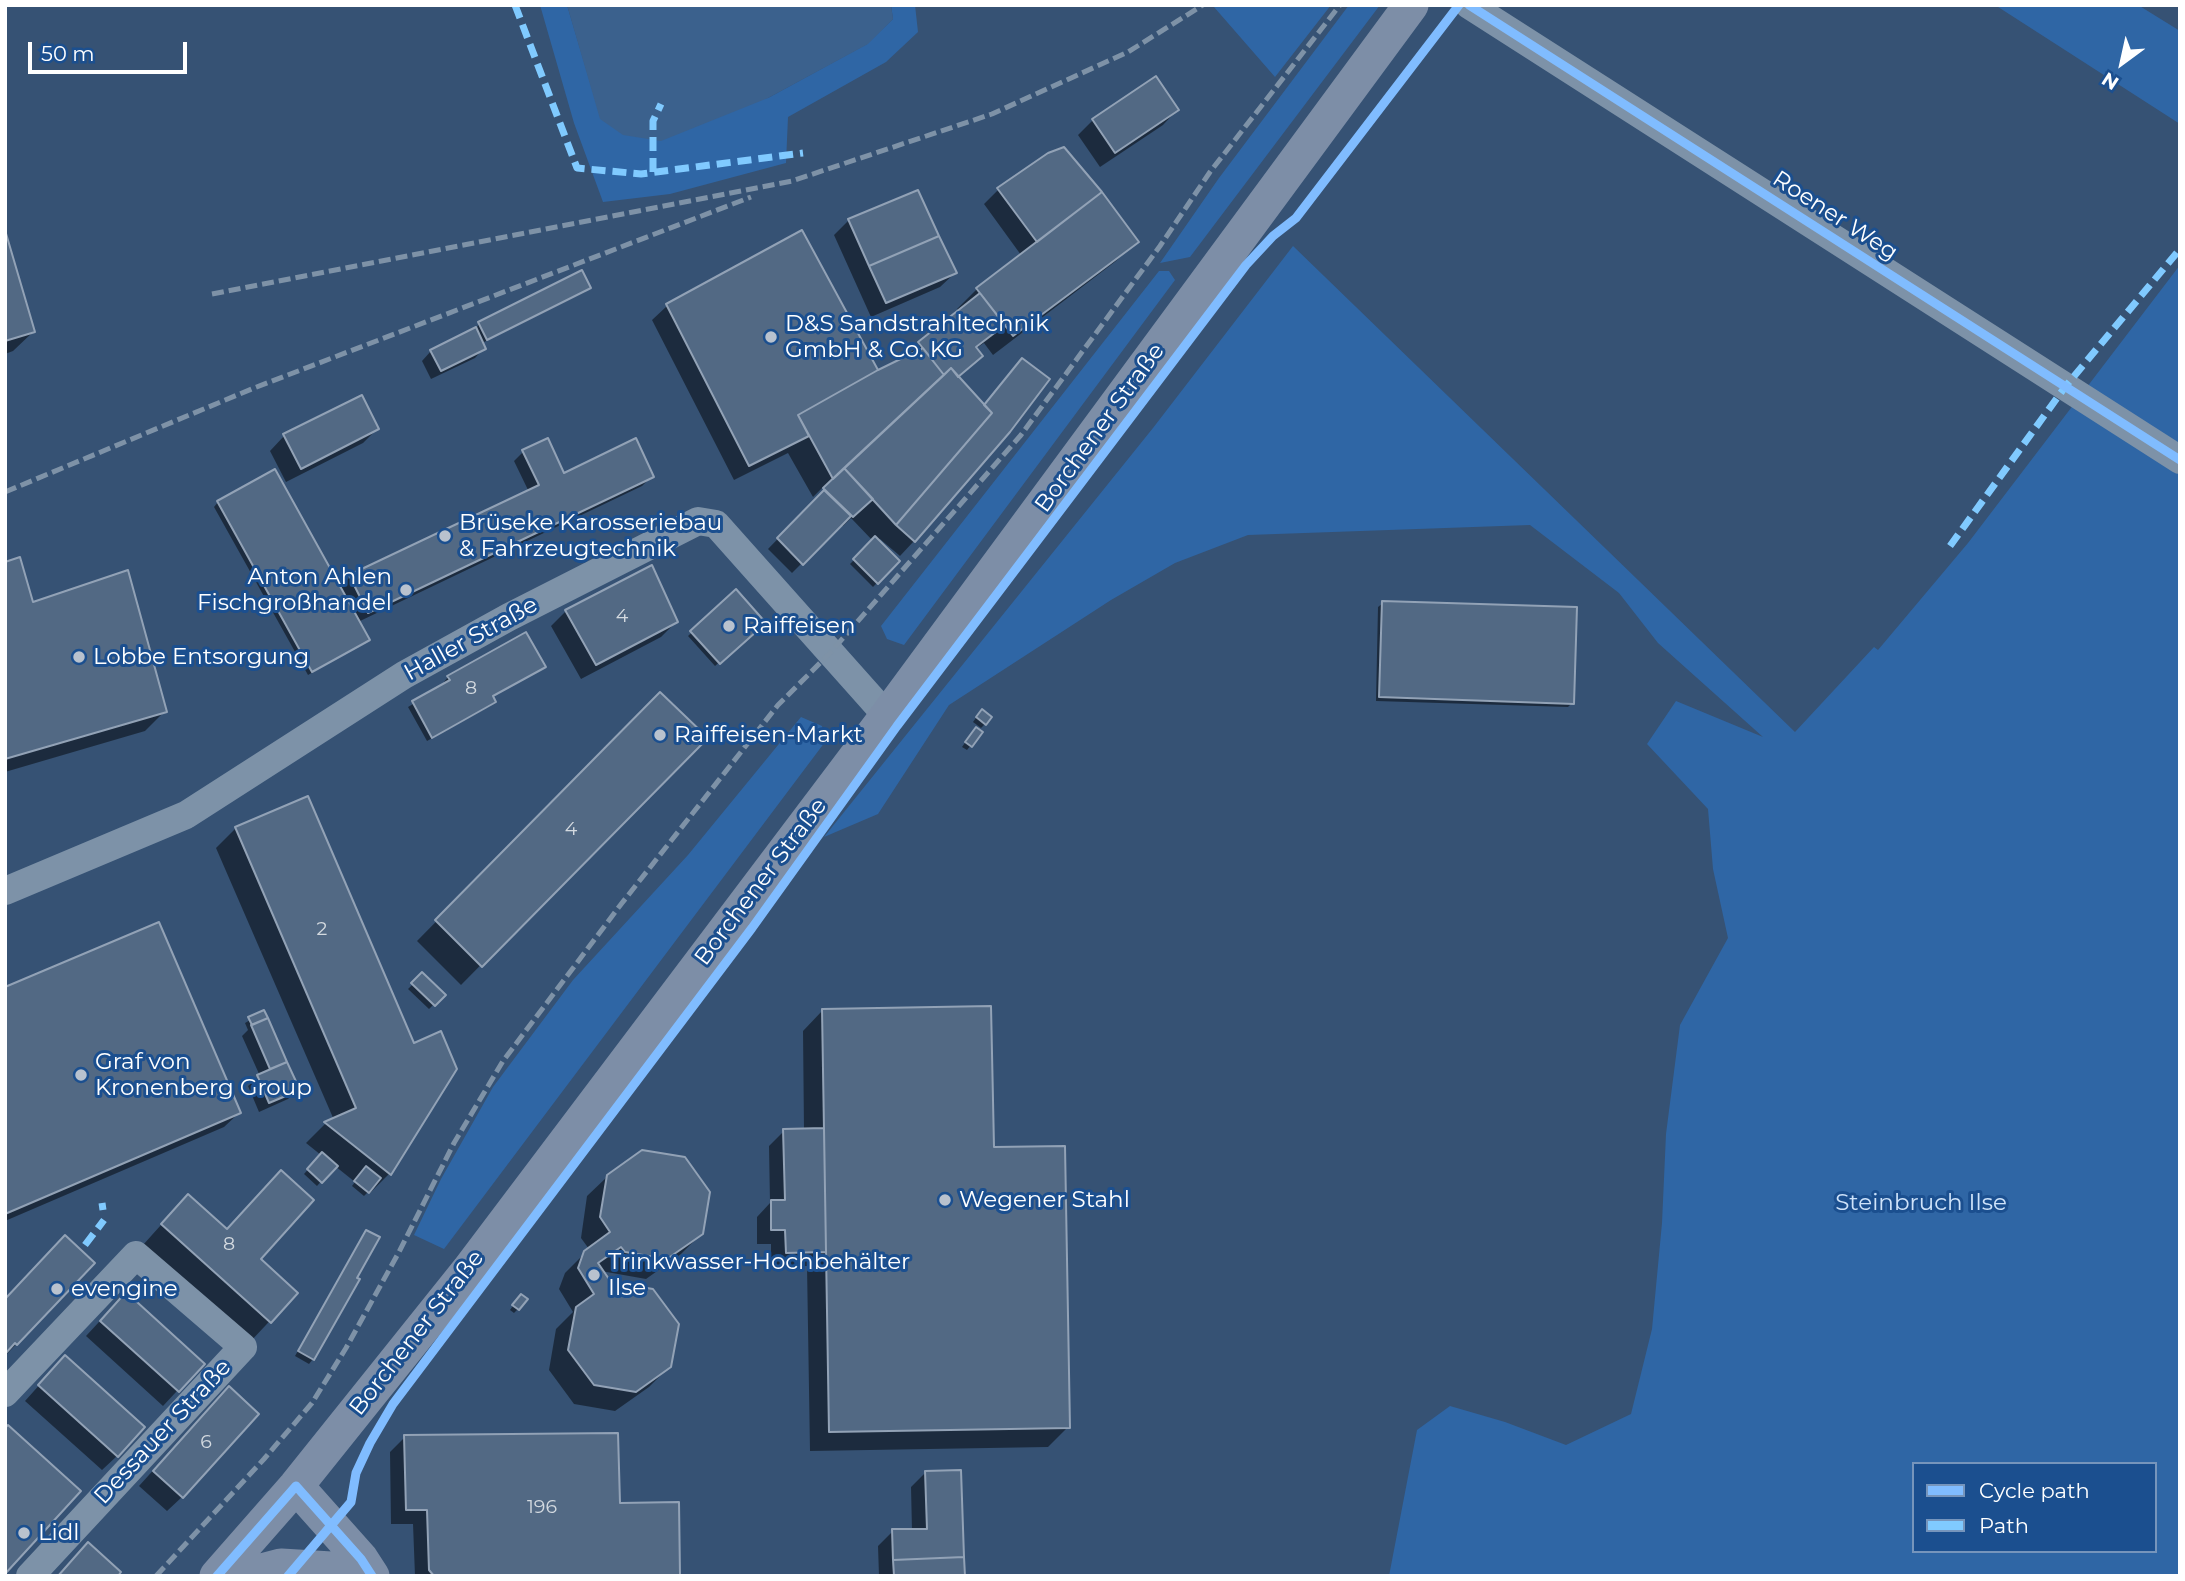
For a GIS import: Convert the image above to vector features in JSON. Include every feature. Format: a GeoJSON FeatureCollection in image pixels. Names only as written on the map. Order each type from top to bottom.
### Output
{"type":"FeatureCollection","features":[{"type":"Feature","properties":{"kind":"main road","name":"Borchener Straße"},"geometry":{"type":"LineString","coordinates":[[217,1576],[288,1495],[469,1270],[887,716],[1411,5]]}},
{"type":"Feature","properties":{"kind":"main road"},"geometry":{"type":"LineString","coordinates":[[243,1576],[281,1566],[359,1574],[361,1559],[288,1495]]}},
{"type":"Feature","properties":{"kind":"street","name":"Roener Weg"},"geometry":{"type":"LineString","coordinates":[[1469,5],[2180,460]]}},
{"type":"Feature","properties":{"kind":"street","name":"Haller Straße"},"geometry":{"type":"LineString","coordinates":[[5,891],[186,816],[404,675],[509,617],[698,522],[716,524],[887,716]]}},
{"type":"Feature","properties":{"kind":"street","name":"Dessauer Straße"},"geometry":{"type":"LineString","coordinates":[[5,1393],[136,1255],[243,1347],[30,1576]]}},
{"type":"Feature","properties":{"kind":"green space"},"geometry":{"type":"Polygon","coordinates":[[[540,5],[567,5],[601,119],[768,98],[867,44],[893,19],[891,5],[915,5],[918,32],[886,62],[788,117],[786,163],[670,194],[603,202],[574,123],[540,5]]]}},
{"type":"Feature","properties":{"kind":"green space"},"geometry":{"type":"Polygon","coordinates":[[[1331,5],[1275,77],[1214,7],[1331,5]]]}},
{"type":"Feature","properties":{"kind":"green space"},"geometry":{"type":"Polygon","coordinates":[[[1349,5],[1380,5],[1190,257],[1160,263],[1219,178],[1349,5]]]}},
{"type":"Feature","properties":{"kind":"green space"},"geometry":{"type":"Polygon","coordinates":[[[1995,5],[2138,5],[2180,31],[2180,124],[1995,5]]]}},
{"type":"Feature","properties":{"kind":"green space","name":"Steinbruch Ilse"},"geometry":{"type":"Polygon","coordinates":[[[1293,246],[1795,732],[1874,647],[1878,650],[1968,543],[2180,265],[2180,1576],[1389,1576],[1417,1430],[1450,1406],[1505,1422],[1566,1445],[1631,1414],[1652,1329],[1662,1223],[1666,1134],[1680,1025],[1728,938],[1713,869],[1708,809],[1647,744],[1676,701],[1763,737],[1658,643],[1619,593],[1530,525],[1248,535],[1175,563],[1111,600],[949,705],[878,814],[824,837],[1153,428],[1293,246]]]}},
{"type":"Feature","properties":{"kind":"green space"},"geometry":{"type":"Polygon","coordinates":[[[1159,271],[1169,271],[1175,280],[904,645],[887,639],[881,626],[1159,271]]]}},
{"type":"Feature","properties":{"kind":"green space"},"geometry":{"type":"Polygon","coordinates":[[[801,717],[822,726],[825,742],[444,1249],[414,1235],[441,1179],[493,1087],[573,980],[688,855],[801,717]]]}},
{"type":"Feature","properties":{"kind":"shaded area"},"geometry":{"type":"Polygon","coordinates":[[[567,5],[891,5],[893,19],[868,44],[768,98],[661,141],[623,135],[600,119],[567,5]]]}},
{"type":"Feature","properties":{"kind":"building"},"geometry":{"type":"Polygon","coordinates":[[[1156,76],[1179,110],[1115,153],[1092,119],[1156,76]]]}},
{"type":"Feature","properties":{"kind":"building"},"geometry":{"type":"Polygon","coordinates":[[[1064,147],[1102,192],[1037,242],[997,188],[1048,153],[1064,147]]]}},
{"type":"Feature","properties":{"kind":"building"},"geometry":{"type":"Polygon","coordinates":[[[918,190],[939,236],[869,266],[848,219],[918,190]]]}},
{"type":"Feature","properties":{"kind":"building"},"geometry":{"type":"Polygon","coordinates":[[[1102,192],[1139,242],[1013,336],[976,288],[1102,192]]]}},
{"type":"Feature","properties":{"kind":"building"},"geometry":{"type":"Polygon","coordinates":[[[5,230],[35,332],[5,341],[5,230]]]}},
{"type":"Feature","properties":{"kind":"building","name":"D&S Sandstrahltechnik GmbH & Co. KG"},"geometry":{"type":"Polygon","coordinates":[[[802,230],[878,370],[798,415],[809,436],[749,466],[666,304],[802,230]]]}},
{"type":"Feature","properties":{"kind":"building"},"geometry":{"type":"Polygon","coordinates":[[[939,236],[957,273],[886,303],[869,266],[939,236]]]}},
{"type":"Feature","properties":{"kind":"building"},"geometry":{"type":"Polygon","coordinates":[[[582,270],[591,288],[487,340],[478,322],[582,270]]]}},
{"type":"Feature","properties":{"kind":"building"},"geometry":{"type":"Polygon","coordinates":[[[980,293],[1005,325],[976,347],[983,356],[958,377],[951,368],[944,375],[918,342],[980,293]]]}},
{"type":"Feature","properties":{"kind":"building"},"geometry":{"type":"Polygon","coordinates":[[[476,327],[486,349],[441,371],[430,350],[476,327]]]}},
{"type":"Feature","properties":{"kind":"building"},"geometry":{"type":"Polygon","coordinates":[[[923,348],[944,375],[833,479],[798,415],[923,348]]]}},
{"type":"Feature","properties":{"kind":"building"},"geometry":{"type":"Polygon","coordinates":[[[1022,358],[1050,379],[1010,432],[915,542],[896,525],[992,413],[984,405],[1022,358]]]}},
{"type":"Feature","properties":{"kind":"building"},"geometry":{"type":"Polygon","coordinates":[[[951,368],[992,413],[896,525],[844,468],[951,368]]]}},
{"type":"Feature","properties":{"kind":"building"},"geometry":{"type":"Polygon","coordinates":[[[362,395],[379,429],[301,469],[283,434],[362,395]]]}},
{"type":"Feature","properties":{"kind":"building"},"geometry":{"type":"Polygon","coordinates":[[[548,438],[564,473],[636,438],[654,477],[368,613],[349,575],[539,485],[522,450],[548,438]]]}},
{"type":"Feature","properties":{"kind":"building"},"geometry":{"type":"Polygon","coordinates":[[[844,468],[873,499],[853,517],[823,488],[844,468]]]}},
{"type":"Feature","properties":{"kind":"building"},"geometry":{"type":"Polygon","coordinates":[[[275,469],[370,640],[312,672],[217,501],[275,469]]]}},
{"type":"Feature","properties":{"kind":"building"},"geometry":{"type":"Polygon","coordinates":[[[824,490],[851,516],[803,565],[777,538],[824,490]]]}},
{"type":"Feature","properties":{"kind":"building"},"geometry":{"type":"Polygon","coordinates":[[[875,536],[900,561],[878,584],[853,559],[875,536]]]}},
{"type":"Feature","properties":{"kind":"building","name":"Lobbe Entsorgung"},"geometry":{"type":"Polygon","coordinates":[[[20,557],[33,602],[128,570],[167,712],[5,759],[5,562],[20,557]]]}},
{"type":"Feature","properties":{"kind":"building"},"geometry":{"type":"Polygon","coordinates":[[[652,565],[678,622],[596,665],[565,610],[652,565]]]}},
{"type":"Feature","properties":{"kind":"building"},"geometry":{"type":"Polygon","coordinates":[[[736,589],[766,623],[720,664],[690,631],[736,589]]]}},
{"type":"Feature","properties":{"kind":"building"},"geometry":{"type":"Polygon","coordinates":[[[1382,601],[1577,607],[1574,704],[1379,697],[1382,601]]]}},
{"type":"Feature","properties":{"kind":"building"},"geometry":{"type":"Polygon","coordinates":[[[526,632],[546,667],[493,696],[496,702],[432,738],[412,701],[450,680],[447,676],[526,632]]]}},
{"type":"Feature","properties":{"kind":"building"},"geometry":{"type":"Polygon","coordinates":[[[660,692],[708,738],[482,967],[435,920],[660,692]]]}},
{"type":"Feature","properties":{"kind":"building"},"geometry":{"type":"Polygon","coordinates":[[[982,709],[992,717],[986,725],[976,717],[982,709]]]}},
{"type":"Feature","properties":{"kind":"building"},"geometry":{"type":"Polygon","coordinates":[[[976,727],[983,732],[972,747],[965,742],[976,727]]]}},
{"type":"Feature","properties":{"kind":"building"},"geometry":{"type":"Polygon","coordinates":[[[308,796],[414,1043],[441,1031],[457,1069],[391,1175],[324,1122],[356,1108],[235,827],[308,796]]]}},
{"type":"Feature","properties":{"kind":"building"},"geometry":{"type":"Polygon","coordinates":[[[159,922],[241,1113],[5,1214],[5,987],[159,922]]]}},
{"type":"Feature","properties":{"kind":"building"},"geometry":{"type":"Polygon","coordinates":[[[422,972],[446,995],[435,1006],[411,983],[422,972]]]}},
{"type":"Feature","properties":{"kind":"building","name":"Wegener Stahl"},"geometry":{"type":"Polygon","coordinates":[[[991,1006],[994,1147],[1065,1146],[1070,1428],[829,1432],[822,1009],[991,1006]]]}},
{"type":"Feature","properties":{"kind":"building"},"geometry":{"type":"Polygon","coordinates":[[[264,1010],[268,1018],[252,1025],[248,1017],[264,1010]]]}},
{"type":"Feature","properties":{"kind":"building"},"geometry":{"type":"Polygon","coordinates":[[[268,1018],[287,1062],[270,1069],[251,1025],[268,1018]]]}},
{"type":"Feature","properties":{"kind":"building"},"geometry":{"type":"Polygon","coordinates":[[[287,1062],[300,1090],[269,1103],[257,1075],[287,1062]]]}},
{"type":"Feature","properties":{"kind":"building"},"geometry":{"type":"Polygon","coordinates":[[[824,1128],[826,1252],[786,1253],[785,1230],[771,1230],[771,1200],[785,1200],[783,1129],[824,1128]]]}},
{"type":"Feature","properties":{"kind":"building","name":"Trinkwasser-Hochbehälter Ilse"},"geometry":{"type":"Polygon","coordinates":[[[642,1150],[685,1157],[710,1192],[703,1234],[667,1259],[625,1252],[621,1247],[598,1263],[611,1282],[653,1289],[679,1324],[671,1367],[636,1392],[594,1385],[568,1350],[576,1307],[594,1294],[578,1268],[584,1251],[610,1232],[600,1217],[607,1175],[642,1150]]]}},
{"type":"Feature","properties":{"kind":"building"},"geometry":{"type":"Polygon","coordinates":[[[322,1152],[338,1166],[322,1183],[307,1169],[322,1152]]]}},
{"type":"Feature","properties":{"kind":"building"},"geometry":{"type":"Polygon","coordinates":[[[366,1166],[381,1178],[369,1193],[354,1181],[366,1166]]]}},
{"type":"Feature","properties":{"kind":"building"},"geometry":{"type":"Polygon","coordinates":[[[281,1170],[314,1200],[261,1259],[298,1293],[271,1323],[161,1224],[188,1194],[227,1229],[281,1170]]]}},
{"type":"Feature","properties":{"kind":"building"},"geometry":{"type":"Polygon","coordinates":[[[366,1230],[380,1237],[357,1278],[360,1279],[314,1360],[298,1351],[366,1230]]]}},
{"type":"Feature","properties":{"kind":"building"},"geometry":{"type":"Polygon","coordinates":[[[65,1235],[95,1263],[17,1345],[15,1343],[6,1353],[5,1299],[65,1235]]]}},
{"type":"Feature","properties":{"kind":"building"},"geometry":{"type":"Polygon","coordinates":[[[126,1292],[205,1364],[179,1392],[100,1321],[126,1292]]]}},
{"type":"Feature","properties":{"kind":"building"},"geometry":{"type":"Polygon","coordinates":[[[521,1294],[528,1299],[519,1310],[512,1305],[521,1294]]]}},
{"type":"Feature","properties":{"kind":"building"},"geometry":{"type":"Polygon","coordinates":[[[65,1355],[145,1427],[118,1457],[38,1385],[65,1355]]]}},
{"type":"Feature","properties":{"kind":"building"},"geometry":{"type":"Polygon","coordinates":[[[229,1386],[259,1414],[183,1498],[153,1471],[229,1386]]]}},
{"type":"Feature","properties":{"kind":"building","name":"Lidl"},"geometry":{"type":"Polygon","coordinates":[[[8,1425],[81,1491],[5,1574],[5,1428],[8,1425]]]}},
{"type":"Feature","properties":{"kind":"building"},"geometry":{"type":"Polygon","coordinates":[[[618,1433],[620,1503],[679,1502],[680,1576],[434,1576],[429,1570],[427,1510],[406,1510],[404,1435],[618,1433]]]}},
{"type":"Feature","properties":{"kind":"building"},"geometry":{"type":"Polygon","coordinates":[[[961,1470],[964,1557],[893,1560],[892,1529],[927,1529],[925,1471],[961,1470]]]}},
{"type":"Feature","properties":{"kind":"building"},"geometry":{"type":"Polygon","coordinates":[[[88,1542],[121,1572],[118,1576],[58,1576],[88,1542]]]}},
{"type":"Feature","properties":{"kind":"building"},"geometry":{"type":"Polygon","coordinates":[[[964,1557],[965,1576],[894,1576],[893,1560],[964,1557]]]}},
{"type":"Feature","properties":{"kind":"railway"},"geometry":{"type":"LineString","coordinates":[[212,294],[792,181],[992,114],[1128,52],[1203,5]]}},
{"type":"Feature","properties":{"kind":"railway"},"geometry":{"type":"LineString","coordinates":[[156,1576],[312,1403],[346,1348],[399,1252],[454,1143],[503,1061],[622,903],[778,705],[830,653],[1021,435],[1160,246],[1210,172],[1340,5]]}},
{"type":"Feature","properties":{"kind":"railway"},"geometry":{"type":"LineString","coordinates":[[5,492],[254,388],[751,197]]}},
{"type":"Feature","properties":{"kind":"marked path"},"geometry":{"type":"LineString","coordinates":[[515,5],[577,168],[641,174],[803,153]]}},
{"type":"Feature","properties":{"kind":"marked path"},"geometry":{"type":"LineString","coordinates":[[653,172],[653,121],[661,104]]}},
{"type":"Feature","properties":{"kind":"marked path"},"geometry":{"type":"LineString","coordinates":[[1950,546],[2065,387],[2180,249]]}},
{"type":"Feature","properties":{"kind":"marked path"},"geometry":{"type":"LineString","coordinates":[[102,1203],[103,1210]]}},
{"type":"Feature","properties":{"kind":"marked path"},"geometry":{"type":"LineString","coordinates":[[85,1245],[104,1220]]}},
{"type":"Feature","properties":{"kind":"cycle path"},"geometry":{"type":"LineString","coordinates":[[288,1576],[351,1502],[356,1473],[393,1404],[752,928],[897,726],[1246,265],[1273,236],[1296,218],[1459,5]]}},
{"type":"Feature","properties":{"kind":"cycle path"},"geometry":{"type":"LineString","coordinates":[[1469,5],[2180,460]]}},
{"type":"Feature","properties":{"kind":"cycle path"},"geometry":{"type":"LineString","coordinates":[[217,1576],[296,1486],[361,1559],[372,1576]]}},
{"type":"Feature","properties":{"kind":"place","name":"D&S Sandstrahltechnik GmbH & Co. KG"},"geometry":{"type":"Point","coordinates":[771,337]}},
{"type":"Feature","properties":{"kind":"place","name":"Brüseke Karosseriebau & Fahrzeugtechnik"},"geometry":{"type":"Point","coordinates":[445,536]}},
{"type":"Feature","properties":{"kind":"place","name":"Anton Ahlen Fischgroßhandel"},"geometry":{"type":"Point","coordinates":[406,590]}},
{"type":"Feature","properties":{"kind":"place","name":"Raiffeisen"},"geometry":{"type":"Point","coordinates":[729,626]}},
{"type":"Feature","properties":{"kind":"place","name":"Lobbe Entsorgung"},"geometry":{"type":"Point","coordinates":[79,657]}},
{"type":"Feature","properties":{"kind":"place","name":"Raiffeisen-Markt"},"geometry":{"type":"Point","coordinates":[660,735]}},
{"type":"Feature","properties":{"kind":"place","name":"Graf von Kronenberg Group"},"geometry":{"type":"Point","coordinates":[81,1075]}},
{"type":"Feature","properties":{"kind":"place","name":"Wegener Stahl"},"geometry":{"type":"Point","coordinates":[945,1200]}},
{"type":"Feature","properties":{"kind":"place","name":"Trinkwasser-Hochbehälter Ilse"},"geometry":{"type":"Point","coordinates":[594,1275]}},
{"type":"Feature","properties":{"kind":"place","name":"evengine"},"geometry":{"type":"Point","coordinates":[57,1289]}},
{"type":"Feature","properties":{"kind":"place","name":"Lidl"},"geometry":{"type":"Point","coordinates":[24,1533]}}]}
